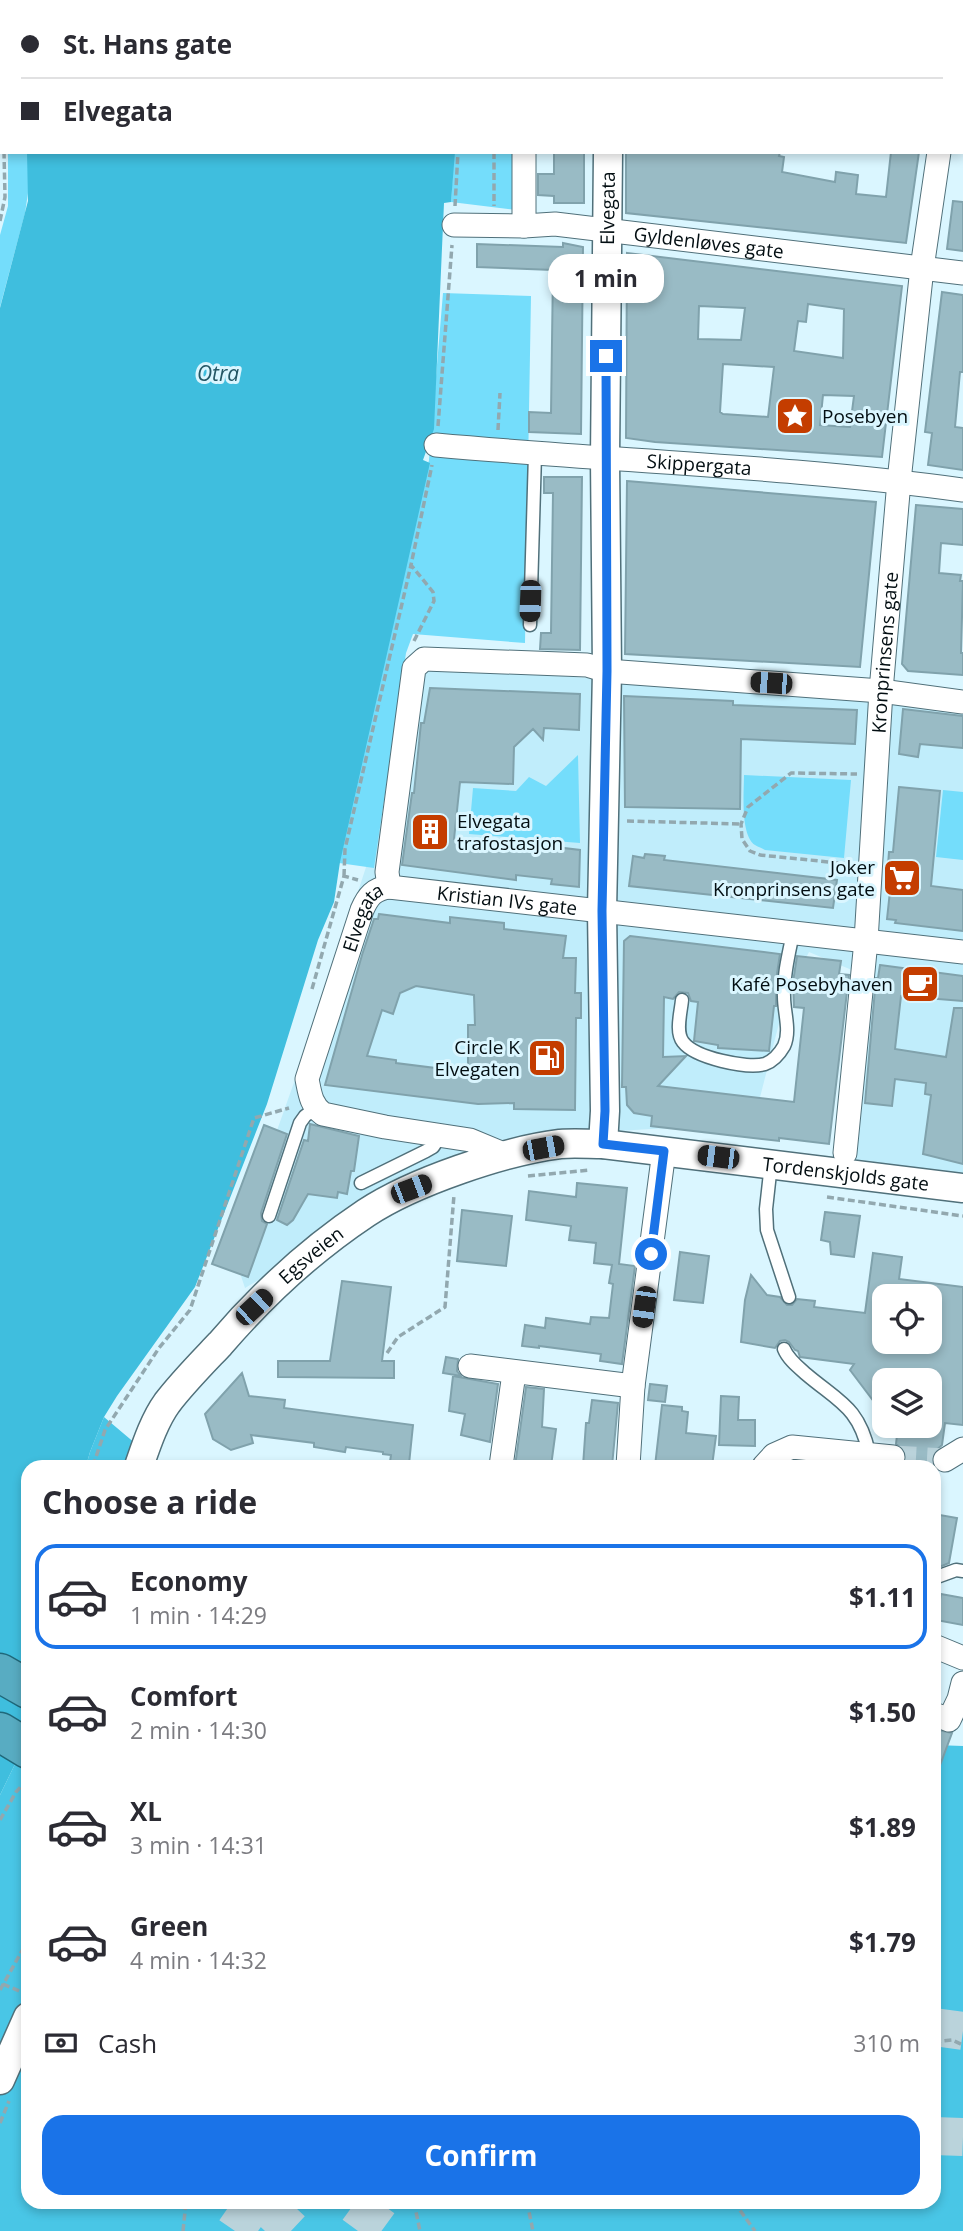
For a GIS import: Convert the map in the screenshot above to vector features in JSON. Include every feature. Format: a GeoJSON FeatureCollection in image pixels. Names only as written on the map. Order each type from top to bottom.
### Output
{"type":"FeatureCollection","features":[{"type":"Feature","properties":{"kind":"highway"},"geometry":{"type":"LineString","coordinates":[[0,1673],[21,1685]]}},
{"type":"Feature","properties":{"kind":"highway"},"geometry":{"type":"LineString","coordinates":[[0,1732],[21,1745]]}},
{"type":"Feature","properties":{"kind":"street"},"geometry":{"type":"LineString","coordinates":[[524,154],[524,226]]}},
{"type":"Feature","properties":{"kind":"street","name":"Elvegata"},"geometry":{"type":"LineString","coordinates":[[603,1144],[604,821],[597,668],[605,458],[608,154]]}},
{"type":"Feature","properties":{"kind":"street","name":"Kronprinsens gate"},"geometry":{"type":"LineString","coordinates":[[845,1153],[866,942],[881,691],[899,481],[922,268],[939,154]]}},
{"type":"Feature","properties":{"kind":"street","name":"Gyldenløves gate"},"geometry":{"type":"LineString","coordinates":[[454,225],[555,224],[963,273]]}},
{"type":"Feature","properties":{"kind":"street","name":"Skippergata"},"geometry":{"type":"LineString","coordinates":[[436,445],[899,481],[963,490]]}},
{"type":"Feature","properties":{"kind":"street","name":"Elvegata"},"geometry":{"type":"LineString","coordinates":[[313,1104],[307,1079],[362,910],[368,897],[379,888],[389,887],[387,872],[414,668],[424,659],[597,668]]}},
{"type":"Feature","properties":{"kind":"street"},"geometry":{"type":"LineString","coordinates":[[597,668],[881,691],[963,702]]}},
{"type":"Feature","properties":{"kind":"street","name":"Kristian IVs gate"},"geometry":{"type":"LineString","coordinates":[[389,887],[963,952]]}},
{"type":"Feature","properties":{"kind":"street"},"geometry":{"type":"LineString","coordinates":[[313,1104],[323,1114],[470,1140],[506,1155]]}},
{"type":"Feature","properties":{"kind":"street","name":"Tordenskjolds gate"},"geometry":{"type":"LineString","coordinates":[[561,1144],[603,1144],[963,1188]]}},
{"type":"Feature","properties":{"kind":"street","name":"Egsveien"},"geometry":{"type":"LineString","coordinates":[[141,1460],[166,1405],[231,1330],[337,1234],[368,1211],[411,1189],[506,1155],[561,1144]]}},
{"type":"Feature","properties":{"kind":"street"},"geometry":{"type":"LineString","coordinates":[[628,1460],[633,1386],[664,1151]]}},
{"type":"Feature","properties":{"kind":"street"},"geometry":{"type":"LineString","coordinates":[[470,1366],[633,1386]]}},
{"type":"Feature","properties":{"kind":"street"},"geometry":{"type":"LineString","coordinates":[[502,1460],[514,1373]]}},
{"type":"Feature","properties":{"kind":"street"},"geometry":{"type":"LineString","coordinates":[[769,1460],[792,1447],[893,1457]]}},
{"type":"Feature","properties":{"kind":"street"},"geometry":{"type":"LineString","coordinates":[[941,1649],[963,1658]]}},
{"type":"Feature","properties":{"kind":"street"},"geometry":{"type":"LineString","coordinates":[[941,1717],[949,1720],[960,1699],[963,1683]]}},
{"type":"Feature","properties":{"kind":"street"},"geometry":{"type":"LineString","coordinates":[[0,2080],[21,2033]]}},
{"type":"Feature","properties":{"kind":"lane"},"geometry":{"type":"LineString","coordinates":[[530,625],[535,454]]}},
{"type":"Feature","properties":{"kind":"lane"},"geometry":{"type":"LineString","coordinates":[[682,1000],[680,1035],[683,1042],[694,1052],[726,1061],[753,1065],[766,1063],[780,1052],[786,1040],[783,996],[793,933]]}},
{"type":"Feature","properties":{"kind":"lane"},"geometry":{"type":"LineString","coordinates":[[269,1216],[300,1123],[313,1104]]}},
{"type":"Feature","properties":{"kind":"lane"},"geometry":{"type":"LineString","coordinates":[[361,1183],[433,1147],[441,1135]]}},
{"type":"Feature","properties":{"kind":"lane"},"geometry":{"type":"LineString","coordinates":[[771,1164],[766,1209],[767,1230],[789,1297]]}},
{"type":"Feature","properties":{"kind":"lane"},"geometry":{"type":"LineString","coordinates":[[784,1349],[796,1365],[853,1413],[864,1432],[869,1453]]}},
{"type":"Feature","properties":{"kind":"lane"},"geometry":{"type":"LineString","coordinates":[[941,1575],[956,1570],[963,1571]]}},
{"type":"Feature","properties":{"kind":"path"},"geometry":{"type":"LineString","coordinates":[[0,221],[4,154]]}},
{"type":"Feature","properties":{"kind":"path"},"geometry":{"type":"LineString","coordinates":[[454,225],[458,154]]}},
{"type":"Feature","properties":{"kind":"path"},"geometry":{"type":"LineString","coordinates":[[494,154],[494,226]]}},
{"type":"Feature","properties":{"kind":"path"},"geometry":{"type":"LineString","coordinates":[[498,451],[499,393]]}},
{"type":"Feature","properties":{"kind":"path"},"geometry":{"type":"LineString","coordinates":[[344,876],[345,849],[411,565]]}},
{"type":"Feature","properties":{"kind":"path"},"geometry":{"type":"LineString","coordinates":[[871,867],[761,855],[750,850],[742,839],[740,824],[748,807],[791,773],[876,774]]}},
{"type":"Feature","properties":{"kind":"path"},"geometry":{"type":"LineString","coordinates":[[604,821],[740,824]]}},
{"type":"Feature","properties":{"kind":"path"},"geometry":{"type":"LineString","coordinates":[[95,1460],[105,1430],[159,1348],[190,1310],[254,1118],[313,1104]]}},
{"type":"Feature","properties":{"kind":"path"},"geometry":{"type":"LineString","coordinates":[[527,1177],[591,1170]]}},
{"type":"Feature","properties":{"kind":"path"},"geometry":{"type":"LineString","coordinates":[[443,1199],[463,1192]]}},
{"type":"Feature","properties":{"kind":"path"},"geometry":{"type":"LineString","coordinates":[[387,1353],[398,1337],[445,1307],[454,1195]]}},
{"type":"Feature","properties":{"kind":"path"},"geometry":{"type":"LineString","coordinates":[[0,1820],[21,1787]]}},
{"type":"Feature","properties":{"kind":"path"},"geometry":{"type":"LineString","coordinates":[[0,1990],[21,1952]]}},
{"type":"Feature","properties":{"kind":"path"},"geometry":{"type":"LineString","coordinates":[[3,1984],[21,1992]]}},
{"type":"Feature","properties":{"kind":"path"},"geometry":{"type":"LineString","coordinates":[[941,2041],[952,2040],[963,2045]]}},
{"type":"Feature","properties":{"kind":"path"},"geometry":{"type":"LineString","coordinates":[[183,2231],[185,2209]]}},
{"type":"Feature","properties":{"kind":"path"},"geometry":{"type":"LineString","coordinates":[[415,2209],[419,2231]]}},
{"type":"Feature","properties":{"kind":"path"},"geometry":{"type":"LineString","coordinates":[[528,2209],[533,2231]]}},
{"type":"Feature","properties":{"kind":"path"},"geometry":{"type":"LineString","coordinates":[[739,2209],[755,2231]]}},
{"type":"Feature","properties":{"kind":"shaded area"},"geometry":{"type":"Polygon","coordinates":[[[8,154],[28,154],[25,213],[0,307],[0,235],[8,206],[8,154]]]}},
{"type":"Feature","properties":{"kind":"shaded area"},"geometry":{"type":"Polygon","coordinates":[[[454,154],[516,154],[517,210],[451,202],[454,154]]]}},
{"type":"Feature","properties":{"kind":"shaded area"},"geometry":{"type":"Polygon","coordinates":[[[443,293],[531,296],[525,643],[413,634],[406,653],[374,868],[339,863],[429,460],[443,293]]]}},
{"type":"Feature","properties":{"kind":"shaded area"},"geometry":{"type":"Polygon","coordinates":[[[409,664],[963,708],[963,1184],[852,1168],[859,973],[809,952],[786,996],[757,1109],[717,1125],[601,1132],[484,1162],[300,1256],[245,1288],[230,1243],[275,1136],[387,803],[409,664]]]}},
{"type":"Feature","properties":{"kind":"shaded area"},"geometry":{"type":"Polygon","coordinates":[[[578,755],[580,843],[469,834],[473,788],[516,791],[529,777],[546,786],[578,755]]]}},
{"type":"Feature","properties":{"kind":"shaded area"},"geometry":{"type":"Polygon","coordinates":[[[744,775],[851,780],[844,858],[765,850],[755,845],[750,840],[745,823],[744,775]]]}},
{"type":"Feature","properties":{"kind":"shaded area"},"geometry":{"type":"Polygon","coordinates":[[[943,790],[963,792],[963,860],[936,857],[943,790]]]}},
{"type":"Feature","properties":{"kind":"shaded area"},"geometry":{"type":"Polygon","coordinates":[[[104,1417],[136,1444],[137,1460],[88,1460],[104,1417]]]}},
{"type":"Feature","properties":{"kind":"shaded area"},"geometry":{"type":"Polygon","coordinates":[[[941,1745],[963,1746],[963,2231],[0,2231],[0,1795],[21,1749],[21,2209],[941,2209],[941,1745]]]}},
{"type":"Feature","properties":{"kind":"water","name":"Otra"},"geometry":{"type":"Polygon","coordinates":[[[27,154],[455,154],[451,202],[444,203],[434,429],[423,460],[430,463],[340,862],[334,902],[318,940],[267,1104],[195,1287],[117,1396],[104,1417],[88,1460],[21,1460],[21,1749],[0,1795],[0,308],[28,201],[27,154]]]}},
{"type":"Feature","properties":{"kind":"building"},"geometry":{"type":"Polygon","coordinates":[[[554,154],[584,154],[584,203],[554,203],[554,196],[538,195],[538,174],[554,174],[554,154]]]}},
{"type":"Feature","properties":{"kind":"building"},"geometry":{"type":"Polygon","coordinates":[[[626,154],[780,154],[784,157],[782,172],[835,182],[836,172],[858,175],[856,194],[886,197],[891,154],[919,154],[906,243],[626,213],[626,154]]]}},
{"type":"Feature","properties":{"kind":"building"},"geometry":{"type":"Polygon","coordinates":[[[953,201],[963,202],[963,251],[947,249],[953,201]]]}},
{"type":"Feature","properties":{"kind":"building"},"geometry":{"type":"Polygon","coordinates":[[[563,243],[583,247],[581,434],[529,432],[529,412],[551,413],[553,270],[477,267],[477,244],[563,247],[563,243]]]}},
{"type":"Feature","properties":{"kind":"building"},"geometry":{"type":"Polygon","coordinates":[[[627,253],[902,286],[882,457],[626,438],[627,253]],[[808,304],[806,322],[798,321],[794,351],[843,358],[844,309],[808,304]],[[699,306],[698,339],[741,340],[745,308],[699,306]],[[723,364],[720,412],[768,417],[774,367],[723,364]],[[823,395],[820,425],[850,427],[854,396],[823,395]]]}},
{"type":"Feature","properties":{"kind":"building"},"geometry":{"type":"Polygon","coordinates":[[[942,292],[963,295],[963,372],[960,372],[955,427],[963,428],[963,470],[928,465],[932,433],[925,432],[942,292]]]}},
{"type":"Feature","properties":{"kind":"building"},"geometry":{"type":"Polygon","coordinates":[[[544,477],[582,477],[580,650],[540,649],[541,633],[551,633],[553,493],[544,493],[544,477]]]}},
{"type":"Feature","properties":{"kind":"building"},"geometry":{"type":"Polygon","coordinates":[[[627,481],[876,502],[860,667],[625,654],[627,481]]]}},
{"type":"Feature","properties":{"kind":"building"},"geometry":{"type":"Polygon","coordinates":[[[916,505],[963,509],[963,545],[941,543],[939,573],[961,575],[960,581],[963,581],[963,675],[908,671],[902,664],[916,505]]]}},
{"type":"Feature","properties":{"kind":"building"},"geometry":{"type":"Polygon","coordinates":[[[430,688],[580,694],[579,730],[544,728],[543,740],[533,729],[514,747],[513,784],[460,782],[454,839],[555,850],[555,847],[580,850],[579,887],[551,884],[552,879],[516,875],[516,880],[402,865],[414,793],[421,723],[424,723],[430,688]]]}},
{"type":"Feature","properties":{"kind":"building"},"geometry":{"type":"Polygon","coordinates":[[[624,696],[733,701],[733,705],[857,710],[855,744],[741,739],[740,809],[625,807],[624,696]]]}},
{"type":"Feature","properties":{"kind":"building"},"geometry":{"type":"Polygon","coordinates":[[[903,709],[963,716],[963,748],[920,744],[918,757],[899,754],[903,709]]]}},
{"type":"Feature","properties":{"kind":"building"},"geometry":{"type":"Polygon","coordinates":[[[899,787],[940,791],[931,886],[963,890],[963,931],[895,923],[896,920],[887,919],[890,891],[886,891],[889,852],[893,852],[899,787]]]}},
{"type":"Feature","properties":{"kind":"building"},"geometry":{"type":"Polygon","coordinates":[[[645,854],[665,856],[664,860],[837,880],[833,908],[629,886],[633,856],[644,858],[645,854]]]}},
{"type":"Feature","properties":{"kind":"building"},"geometry":{"type":"Polygon","coordinates":[[[379,914],[450,923],[450,917],[504,923],[504,929],[566,936],[563,958],[576,958],[575,993],[581,993],[581,1018],[576,1018],[575,1110],[514,1109],[514,1103],[478,1104],[325,1085],[362,955],[374,919],[378,919],[379,914]],[[416,986],[400,993],[393,1014],[382,1010],[367,1056],[396,1060],[396,1063],[468,1072],[468,1025],[475,1025],[474,995],[416,986]]]}},
{"type":"Feature","properties":{"kind":"building"},"geometry":{"type":"Polygon","coordinates":[[[630,936],[780,954],[769,1051],[718,1048],[718,1045],[694,1041],[698,1002],[691,1001],[688,993],[679,992],[673,999],[664,997],[663,1057],[686,1056],[658,1086],[794,1102],[804,1008],[794,1007],[793,982],[797,956],[841,961],[839,974],[849,975],[829,1144],[651,1126],[652,1116],[634,1113],[627,1105],[626,1087],[622,1087],[624,941],[630,936]]]}},
{"type":"Feature","properties":{"kind":"building"},"geometry":{"type":"Polygon","coordinates":[[[880,965],[963,976],[963,1001],[901,996],[895,1049],[946,1057],[954,1008],[963,1008],[963,1164],[923,1154],[931,1095],[925,1094],[926,1083],[895,1079],[892,1106],[865,1103],[876,978],[880,965]]]}},
{"type":"Feature","properties":{"kind":"building"},"geometry":{"type":"Polygon","coordinates":[[[310,1124],[359,1136],[354,1171],[351,1171],[347,1194],[338,1192],[337,1198],[308,1194],[293,1220],[287,1225],[277,1220],[304,1140],[308,1141],[310,1124]]]}},
{"type":"Feature","properties":{"kind":"building"},"geometry":{"type":"Polygon","coordinates":[[[264,1125],[287,1134],[261,1213],[262,1221],[267,1224],[248,1277],[212,1264],[264,1125]]]}},
{"type":"Feature","properties":{"kind":"building"},"geometry":{"type":"Polygon","coordinates":[[[577,1183],[627,1188],[619,1264],[635,1266],[622,1364],[600,1361],[601,1354],[522,1346],[525,1325],[545,1328],[546,1318],[590,1324],[591,1317],[609,1318],[612,1265],[594,1263],[596,1243],[569,1240],[571,1226],[526,1220],[529,1191],[576,1197],[577,1183]]]}},
{"type":"Feature","properties":{"kind":"building"},"geometry":{"type":"Polygon","coordinates":[[[462,1210],[512,1216],[506,1266],[457,1261],[462,1210]]]}},
{"type":"Feature","properties":{"kind":"building"},"geometry":{"type":"Polygon","coordinates":[[[825,1212],[860,1216],[854,1257],[831,1254],[830,1242],[821,1240],[825,1212]]]}},
{"type":"Feature","properties":{"kind":"building"},"geometry":{"type":"Polygon","coordinates":[[[680,1252],[709,1256],[703,1303],[674,1300],[680,1252]]]}},
{"type":"Feature","properties":{"kind":"building"},"geometry":{"type":"Polygon","coordinates":[[[873,1253],[902,1257],[899,1279],[939,1284],[872,1284],[872,1354],[942,1354],[942,1284],[963,1287],[963,1425],[945,1423],[942,1445],[932,1454],[932,1460],[906,1460],[906,1452],[896,1444],[897,1438],[942,1438],[942,1368],[872,1368],[872,1399],[850,1370],[854,1364],[800,1357],[798,1351],[785,1340],[780,1341],[775,1348],[741,1342],[745,1300],[751,1275],[767,1295],[780,1297],[787,1305],[792,1305],[797,1299],[815,1301],[814,1307],[865,1313],[873,1253]]]}},
{"type":"Feature","properties":{"kind":"building"},"geometry":{"type":"Polygon","coordinates":[[[342,1281],[391,1287],[382,1361],[394,1361],[394,1378],[278,1377],[278,1361],[330,1361],[342,1281]]]}},
{"type":"Feature","properties":{"kind":"building"},"geometry":{"type":"Polygon","coordinates":[[[446,1357],[458,1359],[457,1371],[461,1376],[443,1373],[446,1357]]]}},
{"type":"Feature","properties":{"kind":"building"},"geometry":{"type":"Polygon","coordinates":[[[242,1373],[249,1396],[285,1400],[284,1408],[413,1425],[409,1460],[390,1460],[391,1455],[383,1452],[346,1447],[345,1452],[314,1447],[314,1443],[251,1435],[253,1443],[231,1450],[213,1439],[205,1414],[242,1373]]]}},
{"type":"Feature","properties":{"kind":"building"},"geometry":{"type":"Polygon","coordinates":[[[453,1376],[498,1384],[490,1442],[461,1435],[465,1414],[449,1411],[453,1376]]]}},
{"type":"Feature","properties":{"kind":"building"},"geometry":{"type":"Polygon","coordinates":[[[650,1384],[667,1386],[665,1402],[648,1400],[650,1384]]]}},
{"type":"Feature","properties":{"kind":"building"},"geometry":{"type":"Polygon","coordinates":[[[526,1387],[544,1389],[542,1427],[556,1429],[552,1460],[516,1460],[526,1387]]]}},
{"type":"Feature","properties":{"kind":"building"},"geometry":{"type":"Polygon","coordinates":[[[721,1396],[739,1397],[738,1420],[755,1420],[755,1446],[719,1445],[721,1396]]]}},
{"type":"Feature","properties":{"kind":"building"},"geometry":{"type":"Polygon","coordinates":[[[592,1400],[618,1403],[613,1460],[583,1460],[586,1423],[589,1423],[592,1400]]]}},
{"type":"Feature","properties":{"kind":"building"},"geometry":{"type":"Polygon","coordinates":[[[662,1405],[682,1407],[682,1411],[688,1412],[686,1433],[716,1436],[713,1460],[656,1460],[662,1405]]]}},
{"type":"Feature","properties":{"kind":"building"},"geometry":{"type":"Polygon","coordinates":[[[941,1515],[957,1518],[949,1563],[942,1566],[941,1515]]]}},
{"type":"Feature","properties":{"kind":"building"},"geometry":{"type":"Polygon","coordinates":[[[941,1594],[963,1598],[963,1625],[941,1621],[941,1594]]]}},
{"type":"Feature","properties":{"kind":"building"},"geometry":{"type":"Polygon","coordinates":[[[941,1731],[952,1733],[941,1763],[941,1731]]]}},
{"type":"Feature","properties":{"kind":"tunnel"},"geometry":{"type":"LineString","coordinates":[[893,1457],[945,1460]]}},
{"type":"Feature","properties":{"kind":"tunnel"},"geometry":{"type":"LineString","coordinates":[[941,2028],[963,2031]]}},
{"type":"Feature","properties":{"kind":"tunnel"},"geometry":{"type":"LineString","coordinates":[[941,2136],[963,2137]]}},
{"type":"Feature","properties":{"kind":"tunnel"},"geometry":{"type":"LineString","coordinates":[[235,2231],[250,2209]]}},
{"type":"Feature","properties":{"kind":"tunnel"},"geometry":{"type":"LineString","coordinates":[[265,2231],[285,2209]]}},
{"type":"Feature","properties":{"kind":"tunnel"},"geometry":{"type":"LineString","coordinates":[[358,2231],[374,2209]]}},
{"type":"Feature","properties":{"kind":"place","name":"Posebyen"},"geometry":{"type":"Point","coordinates":[795,416]}},
{"type":"Feature","properties":{"kind":"place","name":"Elvegata trafostasjon"},"geometry":{"type":"Point","coordinates":[430,832]}},
{"type":"Feature","properties":{"kind":"place","name":"Joker Kronprinsens gate"},"geometry":{"type":"Point","coordinates":[902,878]}},
{"type":"Feature","properties":{"kind":"place","name":"Kafé Posebyhaven"},"geometry":{"type":"Point","coordinates":[920,984]}},
{"type":"Feature","properties":{"kind":"place","name":"Circle K Elvegaten"},"geometry":{"type":"Point","coordinates":[547,1058]}},
{"type":"Feature","properties":{"kind":"route"},"geometry":{"type":"LineString","coordinates":[[606,356],[607,671],[602,911],[605,1111],[603,1144],[664,1151],[651,1254]]}}]}
